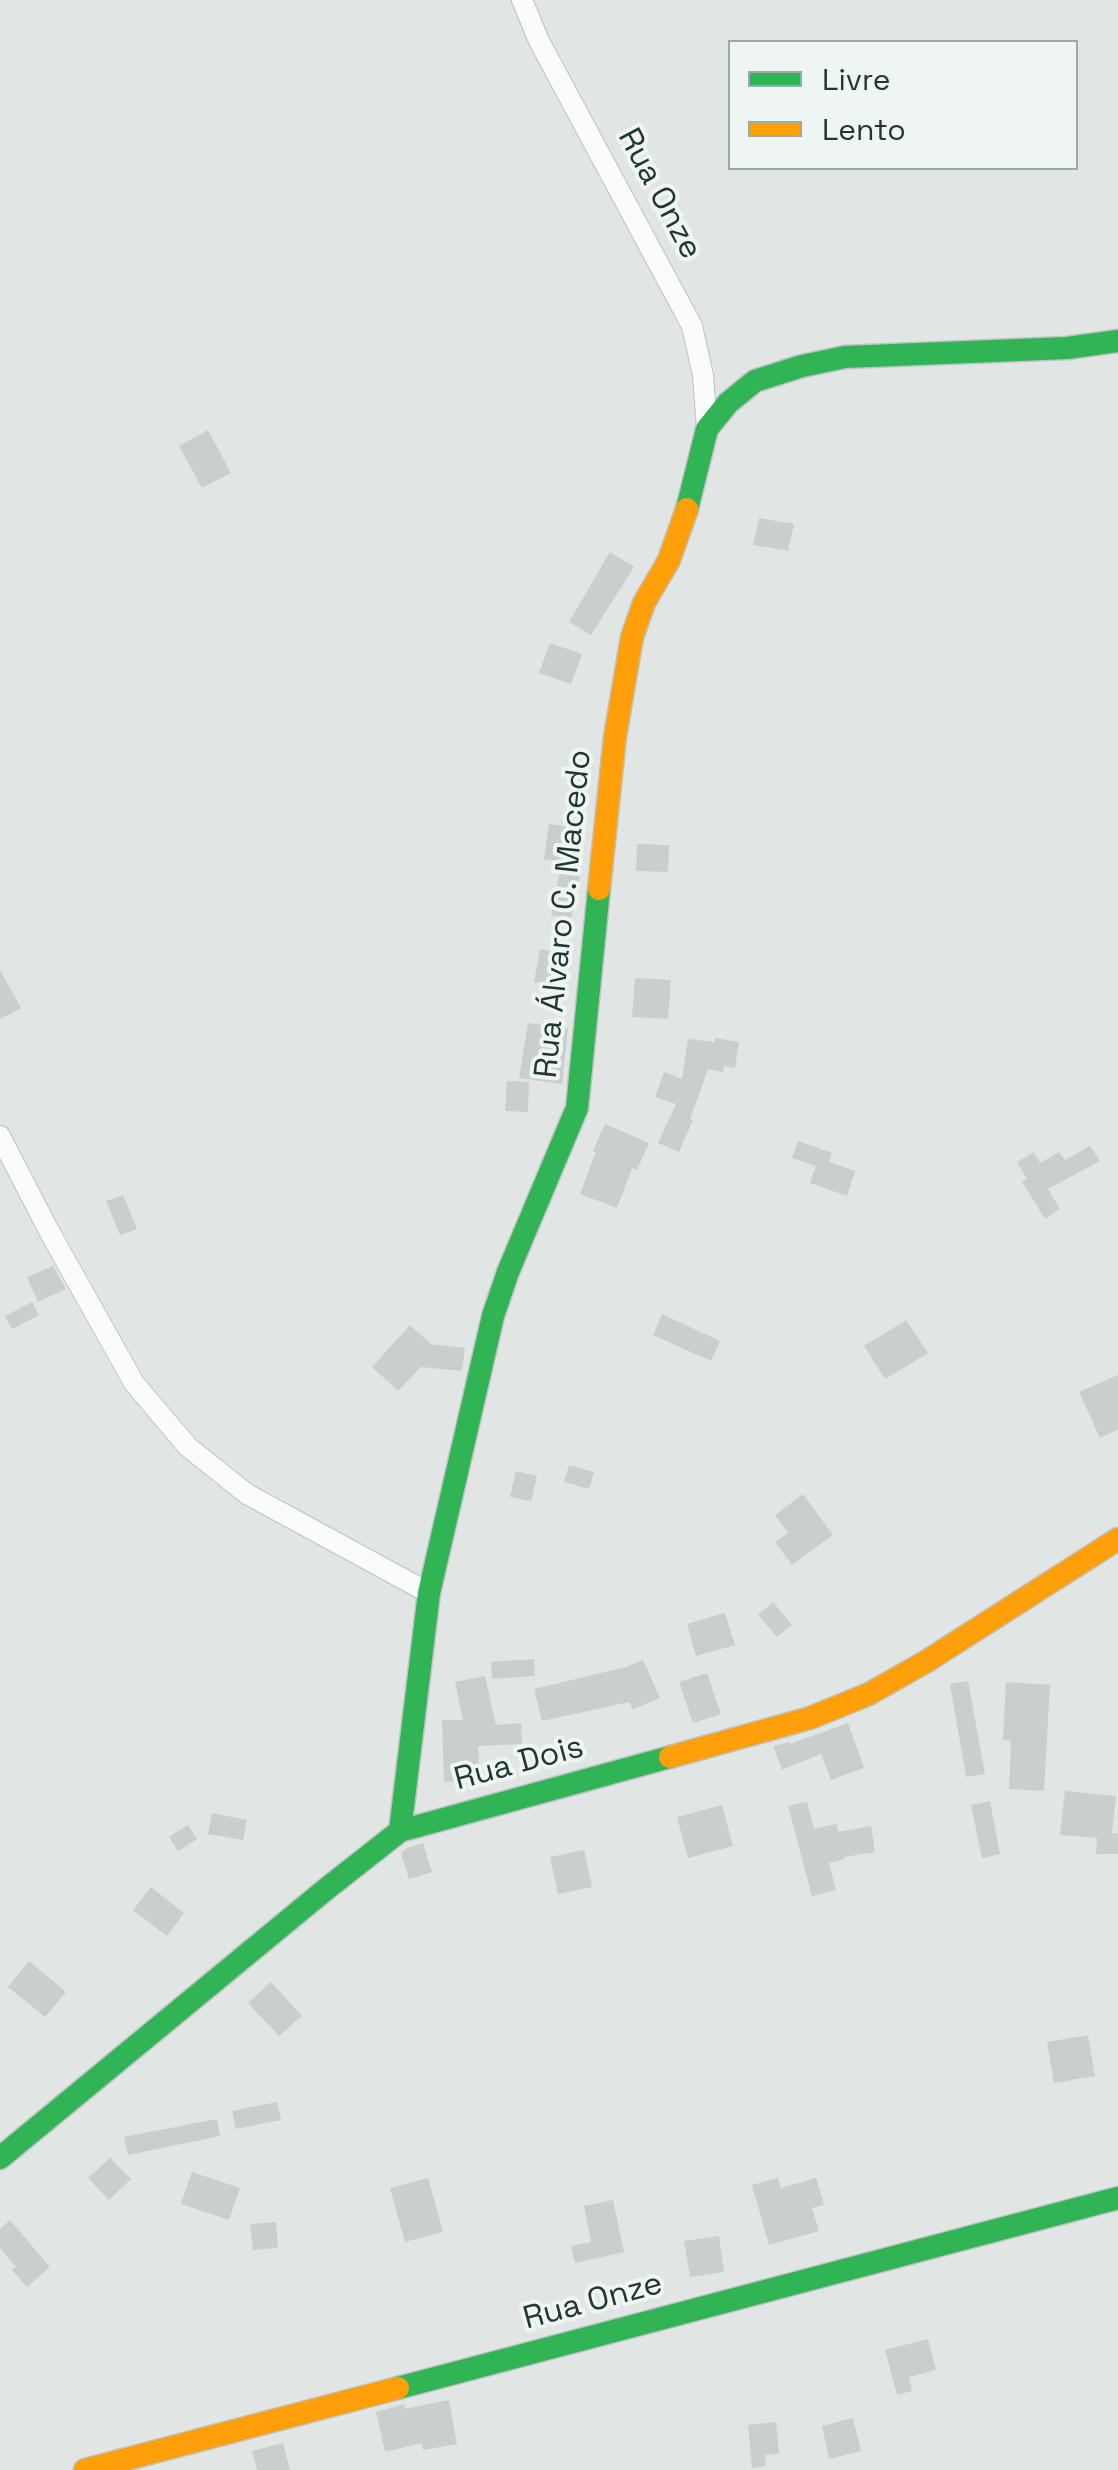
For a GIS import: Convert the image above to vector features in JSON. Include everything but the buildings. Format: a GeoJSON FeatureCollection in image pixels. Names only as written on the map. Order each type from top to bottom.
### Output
{"type":"FeatureCollection","features":[{"type":"Feature","properties":{"kind":"street","name":"Rua Onze"},"geometry":{"type":"LineString","coordinates":[[522,0],[539,41],[692,326],[703,376],[707,429]]}},
{"type":"Feature","properties":{"kind":"street","name":"Rua Álvaro C. Macedo"},"geometry":{"type":"LineString","coordinates":[[400,1831],[429,1593],[493,1316],[578,1108],[614,736],[632,637],[644,603],[669,560],[687,509],[707,429],[728,403],[755,381],[802,366],[845,357],[1067,348],[1118,340]]}},
{"type":"Feature","properties":{"kind":"street"},"geometry":{"type":"LineString","coordinates":[[0,1136],[134,1383],[188,1447],[247,1494],[429,1593]]}},
{"type":"Feature","properties":{"kind":"street","name":"Rua Dois"},"geometry":{"type":"LineString","coordinates":[[0,2158],[400,1831],[810,1718],[854,1700],[927,1660],[1118,1539]]}},
{"type":"Feature","properties":{"kind":"street","name":"Rua Onze"},"geometry":{"type":"LineString","coordinates":[[85,2470],[1118,2198]]}},
{"type":"Feature","properties":{"kind":"traffic: fast"},"geometry":{"type":"LineString","coordinates":[[687,509],[707,429],[728,403],[755,381],[845,357],[1067,348],[1118,341]]}},
{"type":"Feature","properties":{"kind":"traffic: fast"},"geometry":{"type":"LineString","coordinates":[[400,1831],[429,1593],[493,1316],[577,1108],[599,889]]}},
{"type":"Feature","properties":{"kind":"traffic: fast"},"geometry":{"type":"LineString","coordinates":[[0,2158],[400,1831],[670,1757]]}},
{"type":"Feature","properties":{"kind":"traffic: fast"},"geometry":{"type":"LineString","coordinates":[[398,2388],[1118,2198]]}},
{"type":"Feature","properties":{"kind":"traffic: slow"},"geometry":{"type":"LineString","coordinates":[[599,889],[615,737],[632,637],[644,603],[669,560],[687,509]]}},
{"type":"Feature","properties":{"kind":"traffic: slow"},"geometry":{"type":"LineString","coordinates":[[670,1757],[810,1718],[869,1694],[1118,1539]]}},
{"type":"Feature","properties":{"kind":"traffic: slow"},"geometry":{"type":"LineString","coordinates":[[85,2470],[398,2388]]}}]}
